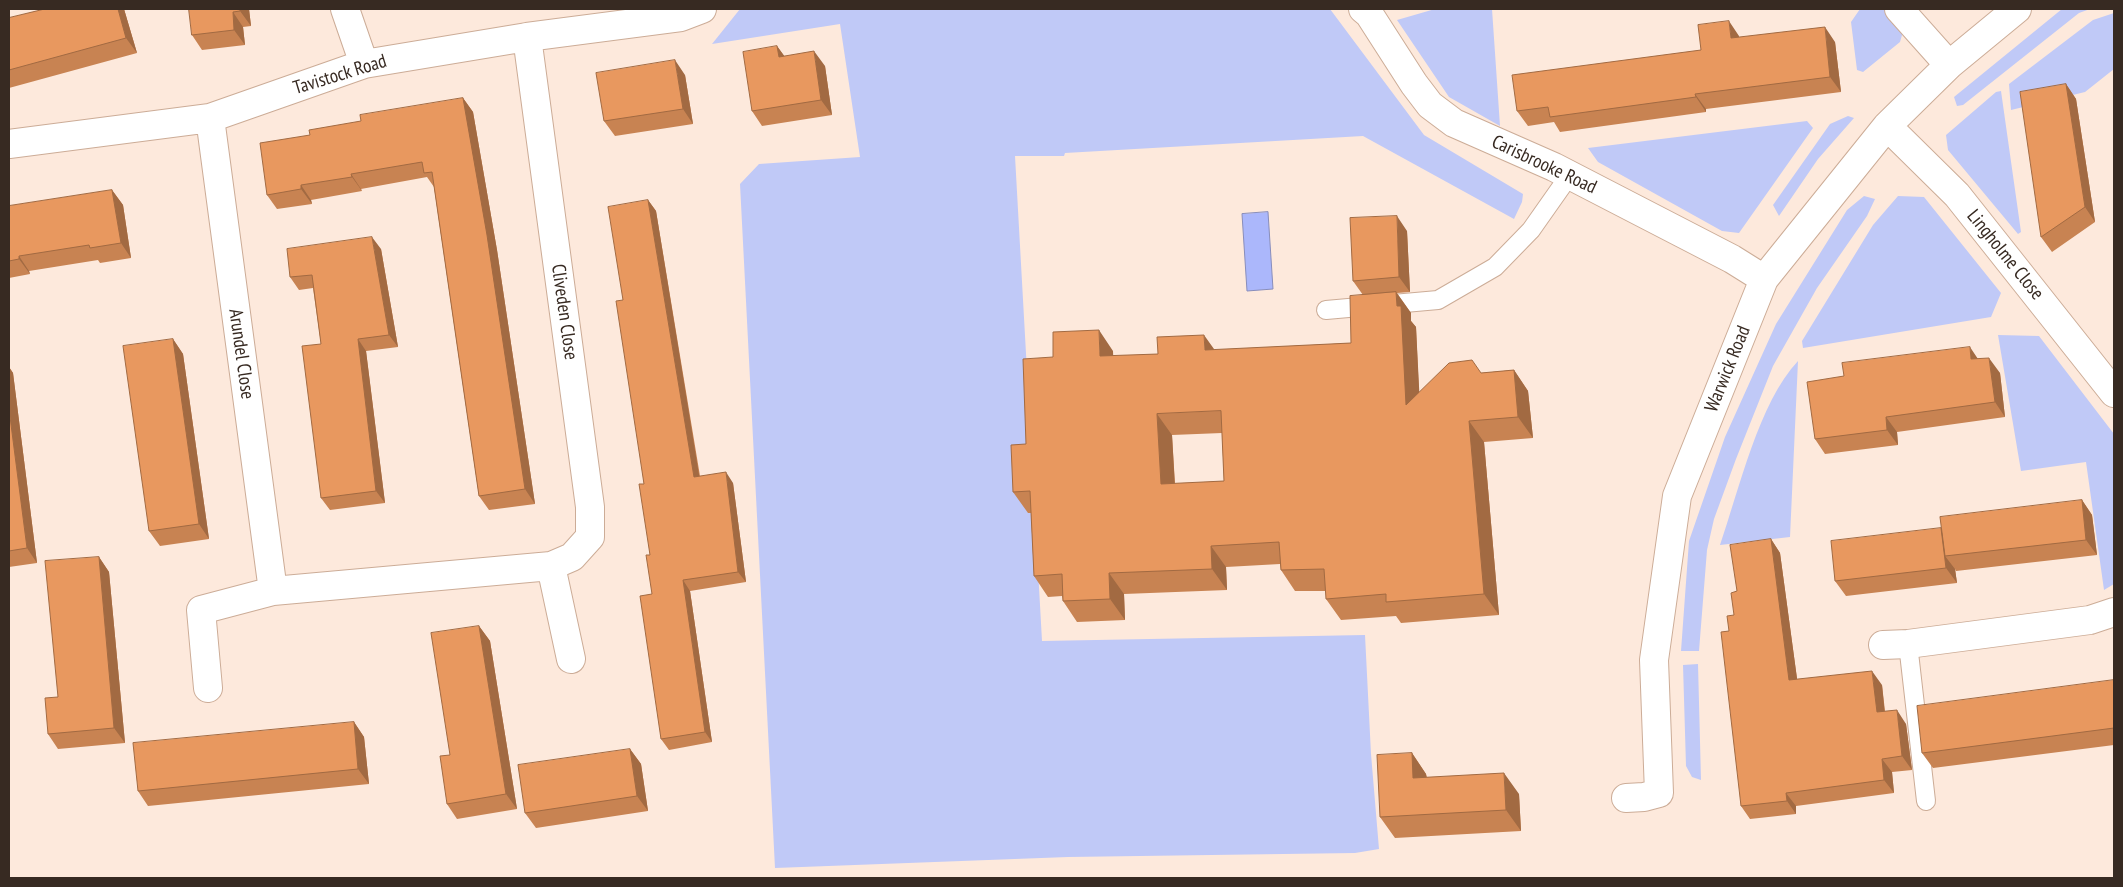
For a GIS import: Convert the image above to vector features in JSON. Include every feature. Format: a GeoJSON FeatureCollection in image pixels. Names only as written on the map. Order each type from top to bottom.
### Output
{"type":"FeatureCollection","features":[{"type":"Feature","properties":{"kind":"street"},"geometry":{"type":"LineString","coordinates":[[344,9],[364,64]]}},
{"type":"Feature","properties":{"kind":"street","name":"Tavistock Road"},"geometry":{"type":"LineString","coordinates":[[9,144],[210,118],[364,64],[527,38],[681,17],[702,9]]}},
{"type":"Feature","properties":{"kind":"street"},"geometry":{"type":"LineString","coordinates":[[1899,9],[1949,65]]}},
{"type":"Feature","properties":{"kind":"street","name":"Warwick Road"},"geometry":{"type":"LineString","coordinates":[[1626,798],[1644,797],[1659,793],[1654,660],[1677,496],[1764,279],[1887,126],[1949,65],[2017,9]]}},
{"type":"Feature","properties":{"kind":"street","name":"Carisbrooke Road"},"geometry":{"type":"LineString","coordinates":[[1372,10],[1414,84],[1430,105],[1454,124],[1554,167],[1732,259],[1764,279]]}},
{"type":"Feature","properties":{"kind":"street","name":"Cliveden Close"},"geometry":{"type":"LineString","coordinates":[[208,688],[201,610],[273,591],[551,566],[572,557],[590,537],[590,507],[527,38]]}},
{"type":"Feature","properties":{"kind":"street","name":"Arundel Close"},"geometry":{"type":"LineString","coordinates":[[210,118],[273,591]]}},
{"type":"Feature","properties":{"kind":"street","name":"Lingholme Close"},"geometry":{"type":"LineString","coordinates":[[1887,126],[1957,195],[2114,393]]}},
{"type":"Feature","properties":{"kind":"street"},"geometry":{"type":"LineString","coordinates":[[551,566],[571,659]]}},
{"type":"Feature","properties":{"kind":"street"},"geometry":{"type":"LineString","coordinates":[[1896,644],[2090,620],[2114,612]]}},
{"type":"Feature","properties":{"kind":"lane"},"geometry":{"type":"LineString","coordinates":[[1326,310],[1438,300],[1495,266],[1531,230],[1570,176]]}},
{"type":"Feature","properties":{"kind":"lane"},"geometry":{"type":"LineString","coordinates":[[1896,644],[1926,801]]}},
{"type":"Feature","properties":{"kind":"shaded area"},"geometry":{"type":"Polygon","coordinates":[[[740,9],[1330,9],[1424,135],[1523,194],[1522,202],[1514,219],[1363,136],[1065,153],[1064,156],[1015,156],[1042,641],[1365,635],[1371,754],[1379,849],[1355,853],[1068,857],[775,868],[740,184],[759,164],[860,157],[840,24],[712,44],[740,9]]]}},
{"type":"Feature","properties":{"kind":"shaded area"},"geometry":{"type":"Polygon","coordinates":[[[1435,9],[1492,9],[1500,126],[1449,97],[1397,20],[1435,9]]]}},
{"type":"Feature","properties":{"kind":"shaded area"},"geometry":{"type":"Polygon","coordinates":[[[1860,9],[1892,9],[1904,28],[1900,42],[1863,72],[1857,70],[1851,22],[1860,9]]]}},
{"type":"Feature","properties":{"kind":"shaded area"},"geometry":{"type":"Polygon","coordinates":[[[2062,9],[2090,9],[2079,13],[1963,105],[1957,106],[1954,97],[2062,9]]]}},
{"type":"Feature","properties":{"kind":"shaded area"},"geometry":{"type":"Polygon","coordinates":[[[2114,13],[2114,69],[2085,92],[2011,110],[2009,84],[2093,20],[2114,13]]]}},
{"type":"Feature","properties":{"kind":"shaded area"},"geometry":{"type":"Polygon","coordinates":[[[2001,91],[2021,232],[2018,234],[1948,150],[1946,135],[1996,92],[2001,91]]]}},
{"type":"Feature","properties":{"kind":"shaded area"},"geometry":{"type":"Polygon","coordinates":[[[1848,116],[1854,118],[1818,159],[1779,216],[1773,205],[1830,124],[1848,116]]]}},
{"type":"Feature","properties":{"kind":"shaded area"},"geometry":{"type":"Polygon","coordinates":[[[1807,121],[1813,128],[1739,233],[1722,231],[1598,162],[1588,148],[1807,121]]]}},
{"type":"Feature","properties":{"kind":"shaded area"},"geometry":{"type":"Polygon","coordinates":[[[1864,196],[1875,199],[1867,216],[1817,288],[1773,366],[1714,519],[1707,550],[1699,651],[1681,651],[1689,541],[1725,437],[1776,324],[1847,210],[1864,196]]]}},
{"type":"Feature","properties":{"kind":"shaded area"},"geometry":{"type":"Polygon","coordinates":[[[1898,196],[1924,197],[2001,293],[1991,317],[1803,348],[1802,341],[1873,225],[1898,196]]]}},
{"type":"Feature","properties":{"kind":"shaded area"},"geometry":{"type":"Polygon","coordinates":[[[1268,212],[1273,289],[1247,291],[1242,214],[1268,212]]]}},
{"type":"Feature","properties":{"kind":"shaded area"},"geometry":{"type":"Polygon","coordinates":[[[1998,335],[2039,336],[2114,434],[2114,584],[2104,590],[2086,462],[2021,471],[1998,335]]]}},
{"type":"Feature","properties":{"kind":"shaded area"},"geometry":{"type":"Polygon","coordinates":[[[1798,361],[1790,537],[1720,545],[1761,423],[1784,378],[1798,361]]]}},
{"type":"Feature","properties":{"kind":"shaded area"},"geometry":{"type":"Polygon","coordinates":[[[1698,664],[1701,780],[1692,777],[1686,766],[1683,665],[1698,664]]]}},
{"type":"Feature","properties":{"kind":"building"},"geometry":{"type":"Polygon","coordinates":[[[45,9],[118,9],[126,38],[9,70],[9,18],[45,9]]]}},
{"type":"Feature","properties":{"kind":"building"},"geometry":{"type":"Polygon","coordinates":[[[189,9],[240,9],[240,11],[233,12],[234,30],[192,35],[189,9]]]}},
{"type":"Feature","properties":{"kind":"building"},"geometry":{"type":"Polygon","coordinates":[[[1729,21],[1731,38],[1825,27],[1830,77],[1695,94],[1696,97],[1550,117],[1548,107],[1517,111],[1512,75],[1701,50],[1698,25],[1729,21]]]}},
{"type":"Feature","properties":{"kind":"building"},"geometry":{"type":"Polygon","coordinates":[[[777,46],[779,57],[814,51],[821,100],[752,111],[743,52],[777,46]]]}},
{"type":"Feature","properties":{"kind":"building"},"geometry":{"type":"Polygon","coordinates":[[[675,60],[683,109],[604,121],[596,73],[675,60]]]}},
{"type":"Feature","properties":{"kind":"building"},"geometry":{"type":"Polygon","coordinates":[[[2066,84],[2085,207],[2041,237],[2020,92],[2066,84]]]}},
{"type":"Feature","properties":{"kind":"building"},"geometry":{"type":"Polygon","coordinates":[[[463,98],[487,235],[525,489],[479,496],[432,172],[424,173],[422,162],[351,174],[352,177],[301,185],[301,189],[267,195],[260,143],[310,135],[309,130],[361,121],[360,115],[463,98]]]}},
{"type":"Feature","properties":{"kind":"building"},"geometry":{"type":"Polygon","coordinates":[[[112,190],[121,243],[90,248],[89,245],[19,256],[19,259],[9,261],[9,206],[112,190]]]}},
{"type":"Feature","properties":{"kind":"building"},"geometry":{"type":"Polygon","coordinates":[[[648,200],[694,477],[726,472],[738,572],[683,580],[705,732],[661,739],[640,596],[652,594],[646,555],[650,555],[639,484],[644,484],[616,301],[623,300],[608,207],[648,200]]]}},
{"type":"Feature","properties":{"kind":"building"},"geometry":{"type":"Polygon","coordinates":[[[1397,216],[1399,277],[1353,281],[1350,218],[1397,216]]]}},
{"type":"Feature","properties":{"kind":"building"},"geometry":{"type":"Polygon","coordinates":[[[372,237],[389,335],[358,339],[376,491],[321,498],[302,346],[321,344],[312,275],[290,277],[287,249],[372,237]]]}},
{"type":"Feature","properties":{"kind":"building"},"geometry":{"type":"Polygon","coordinates":[[[1396,292],[1397,306],[1401,306],[1406,405],[1449,363],[1472,360],[1481,373],[1514,370],[1518,417],[1469,421],[1484,594],[1386,602],[1386,594],[1326,599],[1324,569],[1281,570],[1279,542],[1211,546],[1212,569],[1109,573],[1110,599],[1063,601],[1062,574],[1034,576],[1030,491],[1013,492],[1011,445],[1026,444],[1023,359],[1053,357],[1053,332],[1099,330],[1100,356],[1158,354],[1157,337],[1204,335],[1205,350],[1351,343],[1350,296],[1396,292]],[[1221,411],[1157,414],[1161,484],[1224,481],[1221,411]]]}},
{"type":"Feature","properties":{"kind":"building"},"geometry":{"type":"Polygon","coordinates":[[[173,339],[199,524],[149,531],[123,346],[173,339]]]}},
{"type":"Feature","properties":{"kind":"building"},"geometry":{"type":"Polygon","coordinates":[[[1970,347],[1971,359],[1989,358],[1995,402],[1886,417],[1887,430],[1815,439],[1807,382],[1844,376],[1842,363],[1970,347]]]}},
{"type":"Feature","properties":{"kind":"building"},"geometry":{"type":"Polygon","coordinates":[[[9,409],[27,548],[9,551],[9,409]]]}},
{"type":"Feature","properties":{"kind":"building"},"geometry":{"type":"Polygon","coordinates":[[[2082,500],[2086,540],[1945,556],[1940,517],[2082,500]]]}},
{"type":"Feature","properties":{"kind":"building"},"geometry":{"type":"Polygon","coordinates":[[[1941,528],[1946,568],[1835,581],[1831,541],[1941,528]]]}},
{"type":"Feature","properties":{"kind":"building"},"geometry":{"type":"Polygon","coordinates":[[[1771,539],[1789,680],[1872,671],[1877,712],[1897,710],[1902,756],[1882,759],[1884,780],[1786,793],[1787,801],[1741,806],[1721,632],[1729,631],[1727,616],[1734,615],[1731,593],[1737,591],[1730,545],[1771,539]]]}},
{"type":"Feature","properties":{"kind":"building"},"geometry":{"type":"Polygon","coordinates":[[[99,557],[114,728],[48,734],[45,698],[58,697],[45,561],[99,557]]]}},
{"type":"Feature","properties":{"kind":"building"},"geometry":{"type":"Polygon","coordinates":[[[479,626],[506,794],[447,804],[440,756],[450,755],[431,633],[479,626]]]}},
{"type":"Feature","properties":{"kind":"building"},"geometry":{"type":"Polygon","coordinates":[[[2114,680],[2114,728],[1922,753],[1917,706],[2114,680]]]}},
{"type":"Feature","properties":{"kind":"building"},"geometry":{"type":"Polygon","coordinates":[[[354,722],[358,769],[138,791],[133,743],[354,722]]]}},
{"type":"Feature","properties":{"kind":"building"},"geometry":{"type":"Polygon","coordinates":[[[630,749],[637,796],[525,813],[518,765],[630,749]]]}},
{"type":"Feature","properties":{"kind":"building"},"geometry":{"type":"Polygon","coordinates":[[[1412,753],[1413,778],[1504,773],[1506,810],[1380,817],[1377,755],[1412,753]]]}}]}
